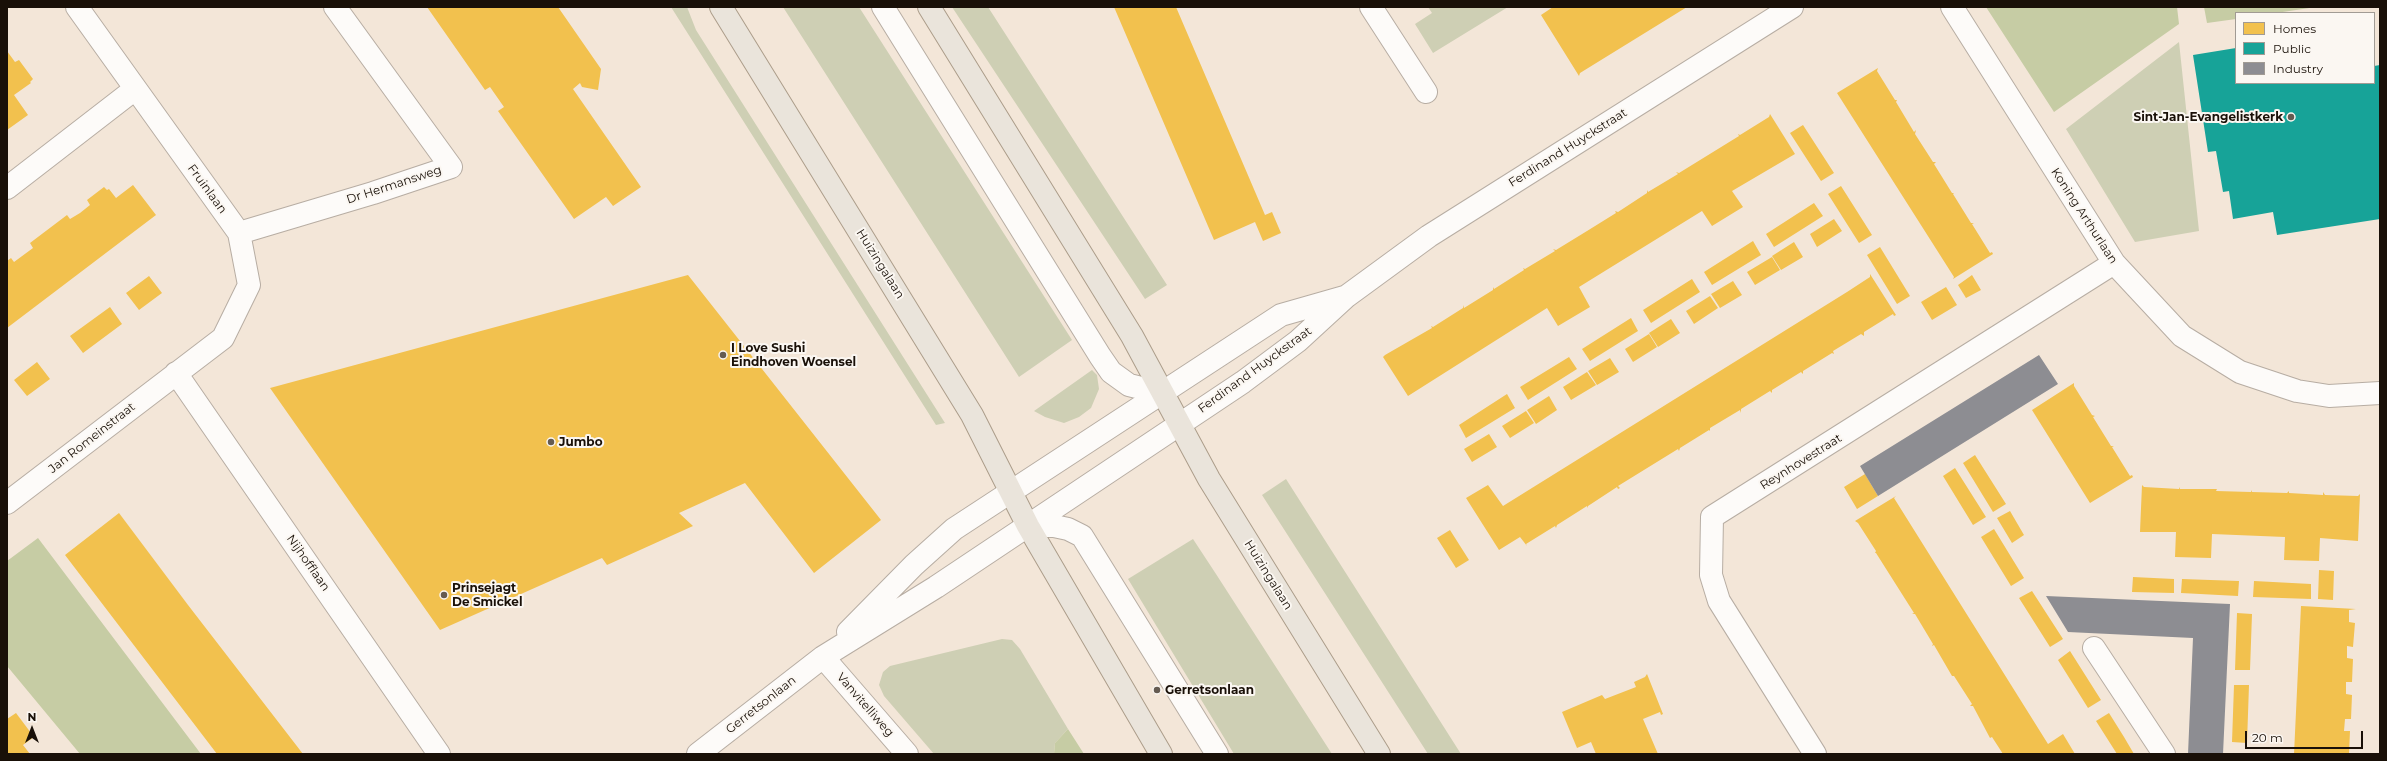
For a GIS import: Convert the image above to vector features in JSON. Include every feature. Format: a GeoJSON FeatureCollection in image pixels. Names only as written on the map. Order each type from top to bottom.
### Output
{"type":"FeatureCollection","features":[{"type":"Feature","properties":{"kind":"main road","name":"Huizingalaan"},"geometry":{"type":"LineString","coordinates":[[721,7],[972,415],[1010,493],[1028,526],[1161,754]]}},
{"type":"Feature","properties":{"kind":"main road","name":"Huizingalaan"},"geometry":{"type":"LineString","coordinates":[[928,7],[1132,336],[1161,393],[1239,528],[1379,754]]}},
{"type":"Feature","properties":{"kind":"street","name":"Fruinlaan"},"geometry":{"type":"LineString","coordinates":[[77,7],[239,233],[249,285],[223,338],[176,373]]}},
{"type":"Feature","properties":{"kind":"street","name":"Dr Hermansweg"},"geometry":{"type":"LineString","coordinates":[[239,233],[373,193],[451,167],[335,7]]}},
{"type":"Feature","properties":{"kind":"street"},"geometry":{"type":"LineString","coordinates":[[883,7],[1111,372],[1129,385],[1161,393]]}},
{"type":"Feature","properties":{"kind":"street"},"geometry":{"type":"LineString","coordinates":[[1371,7],[1426,92]]}},
{"type":"Feature","properties":{"kind":"street","name":"Ferdinand Huyckstraat"},"geometry":{"type":"LineString","coordinates":[[823,657],[936,587],[1243,382],[1298,341],[1347,296],[1429,236],[1792,7]]}},
{"type":"Feature","properties":{"kind":"street","name":"Koning Arthurlaan"},"geometry":{"type":"LineString","coordinates":[[1952,7],[2114,263],[2182,336],[2240,372],[2297,391],[2329,396],[2380,393]]}},
{"type":"Feature","properties":{"kind":"street"},"geometry":{"type":"LineString","coordinates":[[7,188],[135,89]]}},
{"type":"Feature","properties":{"kind":"street","name":"Reynhovestraat"},"geometry":{"type":"LineString","coordinates":[[1815,754],[1719,601],[1711,575],[1712,517],[2114,263]]}},
{"type":"Feature","properties":{"kind":"street","name":"Ferdinand Huyckstraat"},"geometry":{"type":"LineString","coordinates":[[823,657],[914,565],[954,529],[1281,315],[1347,296]]}},
{"type":"Feature","properties":{"kind":"street","name":"Jan Romeinstraat"},"geometry":{"type":"LineString","coordinates":[[7,503],[176,373]]}},
{"type":"Feature","properties":{"kind":"street","name":"Nijhofflaan"},"geometry":{"type":"LineString","coordinates":[[176,373],[439,754]]}},
{"type":"Feature","properties":{"kind":"street"},"geometry":{"type":"LineString","coordinates":[[1028,526],[1054,526],[1068,529],[1082,536],[1217,754]]}},
{"type":"Feature","properties":{"kind":"street"},"geometry":{"type":"LineString","coordinates":[[2094,648],[2164,754]]}},
{"type":"Feature","properties":{"kind":"street","name":"Gerretsonlaan"},"geometry":{"type":"LineString","coordinates":[[698,754],[823,657]]}},
{"type":"Feature","properties":{"kind":"street","name":"Vanvitelliweg"},"geometry":{"type":"LineString","coordinates":[[823,657],[907,754]]}},
{"type":"Feature","properties":{"kind":"green space"},"geometry":{"type":"Polygon","coordinates":[[[671,7],[687,7],[696,30],[945,423],[936,425],[671,7]]]}},
{"type":"Feature","properties":{"kind":"green space"},"geometry":{"type":"Polygon","coordinates":[[[783,7],[859,7],[1072,340],[1019,377],[783,7]]]}},
{"type":"Feature","properties":{"kind":"green space"},"geometry":{"type":"Polygon","coordinates":[[[952,7],[988,7],[1167,285],[1145,299],[952,7]]]}},
{"type":"Feature","properties":{"kind":"green space"},"geometry":{"type":"Polygon","coordinates":[[[1428,7],[1508,7],[1433,53],[1415,24],[1432,13],[1428,7]]]}},
{"type":"Feature","properties":{"kind":"green space"},"geometry":{"type":"Polygon","coordinates":[[[1986,7],[2177,7],[2179,24],[2054,112],[1986,7]]]}},
{"type":"Feature","properties":{"kind":"green space"},"geometry":{"type":"Polygon","coordinates":[[[2204,7],[2316,7],[2283,12],[2235,12],[2235,19],[2207,23],[2204,7]]]}},
{"type":"Feature","properties":{"kind":"green space"},"geometry":{"type":"Polygon","coordinates":[[[2179,42],[2199,231],[2135,242],[2066,129],[2179,42]]]}},
{"type":"Feature","properties":{"kind":"green space"},"geometry":{"type":"Polygon","coordinates":[[[1092,370],[1097,375],[1099,389],[1091,408],[1079,417],[1064,423],[1045,417],[1034,411],[1092,370]]]}},
{"type":"Feature","properties":{"kind":"green space"},"geometry":{"type":"Polygon","coordinates":[[[1286,479],[1461,754],[1428,754],[1262,495],[1286,479]]]}},
{"type":"Feature","properties":{"kind":"green space"},"geometry":{"type":"Polygon","coordinates":[[[38,538],[201,754],[80,754],[7,666],[7,561],[38,538]]]}},
{"type":"Feature","properties":{"kind":"green space"},"geometry":{"type":"Polygon","coordinates":[[[1193,539],[1332,754],[1234,754],[1128,579],[1193,539]]]}},
{"type":"Feature","properties":{"kind":"green space"},"geometry":{"type":"Polygon","coordinates":[[[1002,639],[1012,640],[1020,649],[1068,729],[1055,743],[1054,754],[934,754],[884,696],[879,685],[883,672],[890,666],[1002,639]]]}},
{"type":"Feature","properties":{"kind":"green space"},"geometry":{"type":"Polygon","coordinates":[[[1068,729],[1084,754],[1054,754],[1055,743],[1068,729]]]}},
{"type":"Feature","properties":{"kind":"building: Homes"},"geometry":{"type":"Polygon","coordinates":[[[427,7],[558,7],[601,69],[598,90],[582,87],[580,83],[573,89],[641,187],[613,206],[606,197],[574,219],[498,111],[504,107],[490,87],[485,90],[427,7]]]}},
{"type":"Feature","properties":{"kind":"building: Homes"},"geometry":{"type":"Polygon","coordinates":[[[1114,7],[1176,7],[1265,215],[1272,212],[1281,233],[1263,241],[1255,222],[1214,240],[1114,7]]]}},
{"type":"Feature","properties":{"kind":"building: Homes"},"geometry":{"type":"Polygon","coordinates":[[[1553,7],[1687,7],[1580,73],[1579,76],[1541,15],[1553,7]]]}},
{"type":"Feature","properties":{"kind":"building: Homes"},"geometry":{"type":"Polygon","coordinates":[[[7,51],[15,62],[19,60],[33,79],[30,82],[31,83],[14,95],[28,115],[7,130],[7,51]]]}},
{"type":"Feature","properties":{"kind":"building: Homes"},"geometry":{"type":"Polygon","coordinates":[[[1878,68],[1877,71],[1895,100],[1897,100],[1896,102],[1914,132],[1916,130],[1915,134],[1933,162],[1936,162],[1934,164],[1952,193],[1954,193],[1953,194],[1971,223],[1974,223],[1972,224],[1990,253],[1992,252],[1993,254],[1953,279],[1954,277],[1837,93],[1878,68]]]}},
{"type":"Feature","properties":{"kind":"building: Homes"},"geometry":{"type":"Polygon","coordinates":[[[1770,114],[1795,154],[1732,191],[1743,207],[1712,226],[1702,211],[1579,287],[1590,307],[1558,326],[1547,308],[1408,396],[1383,357],[1385,355],[1432,328],[1431,326],[1433,327],[1463,308],[1463,305],[1464,308],[1493,290],[1493,287],[1494,289],[1524,270],[1523,268],[1525,269],[1555,251],[1553,249],[1556,250],[1587,231],[1616,213],[1615,211],[1618,212],[1647,193],[1647,190],[1648,192],[1678,174],[1676,172],[1679,173],[1739,136],[1738,134],[1740,135],[1769,117],[1770,114]]]}},
{"type":"Feature","properties":{"kind":"building: Homes"},"geometry":{"type":"Polygon","coordinates":[[[1803,125],[1834,173],[1821,181],[1790,133],[1803,125]]]}},
{"type":"Feature","properties":{"kind":"building: Homes"},"geometry":{"type":"Polygon","coordinates":[[[133,185],[156,215],[7,328],[7,261],[11,258],[14,262],[33,248],[30,243],[67,215],[70,219],[80,213],[90,205],[87,200],[104,187],[107,190],[109,189],[116,198],[133,185]]]}},
{"type":"Feature","properties":{"kind":"building: Homes"},"geometry":{"type":"Polygon","coordinates":[[[1841,186],[1872,235],[1859,243],[1828,194],[1841,186]]]}},
{"type":"Feature","properties":{"kind":"building: Homes"},"geometry":{"type":"Polygon","coordinates":[[[1814,203],[1823,216],[1774,247],[1766,234],[1814,203]]]}},
{"type":"Feature","properties":{"kind":"building: Homes"},"geometry":{"type":"Polygon","coordinates":[[[1834,219],[1842,231],[1817,247],[1810,234],[1834,219]]]}},
{"type":"Feature","properties":{"kind":"building: Homes"},"geometry":{"type":"Polygon","coordinates":[[[1753,241],[1761,255],[1712,285],[1704,272],[1753,241]]]}},
{"type":"Feature","properties":{"kind":"building: Homes"},"geometry":{"type":"Polygon","coordinates":[[[1794,242],[1803,257],[1781,270],[1772,256],[1794,242]]]}},
{"type":"Feature","properties":{"kind":"building: Homes"},"geometry":{"type":"Polygon","coordinates":[[[1880,247],[1910,296],[1897,304],[1867,255],[1880,247]]]}},
{"type":"Feature","properties":{"kind":"building: Homes"},"geometry":{"type":"Polygon","coordinates":[[[1772,257],[1780,270],[1755,285],[1747,272],[1772,257]]]}},
{"type":"Feature","properties":{"kind":"building: Homes"},"geometry":{"type":"Polygon","coordinates":[[[1870,274],[1896,315],[1894,316],[1893,314],[1864,332],[1864,336],[1861,334],[1833,351],[1834,354],[1832,353],[1803,371],[1803,374],[1801,372],[1772,390],[1772,393],[1770,391],[1741,409],[1741,413],[1740,410],[1710,428],[1710,431],[1709,430],[1680,448],[1679,451],[1678,449],[1618,486],[1620,488],[1618,489],[1617,487],[1588,506],[1588,508],[1587,506],[1557,525],[1556,528],[1555,526],[1526,544],[1527,546],[1520,537],[1499,550],[1466,498],[1488,485],[1503,506],[1847,292],[1870,277],[1870,274]]]}},
{"type":"Feature","properties":{"kind":"building: Homes"},"geometry":{"type":"Polygon","coordinates":[[[688,275],[881,520],[814,573],[745,483],[679,513],[693,526],[607,565],[602,558],[440,630],[270,388],[688,275]]]}},
{"type":"Feature","properties":{"kind":"building: Homes"},"geometry":{"type":"Polygon","coordinates":[[[1972,275],[1981,290],[1966,298],[1958,285],[1972,275]]]}},
{"type":"Feature","properties":{"kind":"building: Homes"},"geometry":{"type":"Polygon","coordinates":[[[149,276],[162,293],[139,310],[126,293],[149,276]]]}},
{"type":"Feature","properties":{"kind":"building: Homes"},"geometry":{"type":"Polygon","coordinates":[[[1692,279],[1700,292],[1651,323],[1643,310],[1692,279]]]}},
{"type":"Feature","properties":{"kind":"building: Homes"},"geometry":{"type":"Polygon","coordinates":[[[1733,281],[1742,295],[1720,308],[1711,294],[1733,281]]]}},
{"type":"Feature","properties":{"kind":"building: Homes"},"geometry":{"type":"Polygon","coordinates":[[[1946,287],[1957,305],[1932,320],[1921,302],[1946,287]]]}},
{"type":"Feature","properties":{"kind":"building: Homes"},"geometry":{"type":"Polygon","coordinates":[[[1710,296],[1718,308],[1694,324],[1686,311],[1710,296]]]}},
{"type":"Feature","properties":{"kind":"building: Homes"},"geometry":{"type":"Polygon","coordinates":[[[110,307],[122,324],[83,353],[70,336],[110,307]]]}},
{"type":"Feature","properties":{"kind":"building: Homes"},"geometry":{"type":"Polygon","coordinates":[[[1631,318],[1638,331],[1590,361],[1582,349],[1631,318]]]}},
{"type":"Feature","properties":{"kind":"building: Homes"},"geometry":{"type":"Polygon","coordinates":[[[1671,319],[1680,333],[1658,347],[1649,333],[1671,319]]]}},
{"type":"Feature","properties":{"kind":"building: Homes"},"geometry":{"type":"Polygon","coordinates":[[[1649,334],[1657,347],[1633,362],[1625,349],[1649,334]]]}},
{"type":"Feature","properties":{"kind":"building: Homes"},"geometry":{"type":"Polygon","coordinates":[[[1569,357],[1577,369],[1528,400],[1520,387],[1569,357]]]}},
{"type":"Feature","properties":{"kind":"building: Homes"},"geometry":{"type":"Polygon","coordinates":[[[1610,358],[1619,372],[1597,385],[1588,371],[1610,358]]]}},
{"type":"Feature","properties":{"kind":"building: Homes"},"geometry":{"type":"Polygon","coordinates":[[[37,362],[50,379],[27,396],[14,380],[37,362]]]}},
{"type":"Feature","properties":{"kind":"building: Homes"},"geometry":{"type":"Polygon","coordinates":[[[1587,372],[1596,385],[1571,400],[1563,387],[1587,372]]]}},
{"type":"Feature","properties":{"kind":"building: Homes"},"geometry":{"type":"Polygon","coordinates":[[[2074,383],[2074,386],[2092,415],[2095,416],[2093,417],[2111,446],[2114,446],[2112,447],[2130,476],[2132,475],[2133,477],[2090,503],[2032,410],[2074,383]]]}},
{"type":"Feature","properties":{"kind":"building: Homes"},"geometry":{"type":"Polygon","coordinates":[[[1507,394],[1515,408],[1466,438],[1459,425],[1507,394]]]}},
{"type":"Feature","properties":{"kind":"building: Homes"},"geometry":{"type":"Polygon","coordinates":[[[1549,396],[1557,410],[1536,424],[1527,410],[1549,396]]]}},
{"type":"Feature","properties":{"kind":"building: Homes"},"geometry":{"type":"Polygon","coordinates":[[[1526,411],[1534,423],[1510,438],[1502,426],[1526,411]]]}},
{"type":"Feature","properties":{"kind":"building: Homes"},"geometry":{"type":"Polygon","coordinates":[[[1489,434],[1497,447],[1472,462],[1464,449],[1489,434]]]}},
{"type":"Feature","properties":{"kind":"building: Homes"},"geometry":{"type":"Polygon","coordinates":[[[1975,455],[2006,504],[1993,512],[1963,463],[1975,455]]]}},
{"type":"Feature","properties":{"kind":"building: Homes"},"geometry":{"type":"Polygon","coordinates":[[[1955,468],[1986,517],[1973,525],[1943,476],[1955,468]]]}},
{"type":"Feature","properties":{"kind":"building: Homes"},"geometry":{"type":"Polygon","coordinates":[[[1865,474],[1878,496],[1857,509],[1844,487],[1865,474]]]}},
{"type":"Feature","properties":{"kind":"building: Homes"},"geometry":{"type":"Polygon","coordinates":[[[2142,485],[2144,487],[2179,489],[2180,487],[2180,489],[2217,489],[2216,491],[2251,492],[2252,490],[2252,492],[2287,493],[2289,491],[2289,493],[2323,495],[2323,492],[2325,495],[2358,496],[2360,494],[2358,541],[2320,538],[2319,561],[2284,560],[2285,537],[2212,534],[2211,558],[2175,557],[2176,532],[2140,532],[2142,485]]]}},
{"type":"Feature","properties":{"kind":"building: Homes"},"geometry":{"type":"Polygon","coordinates":[[[1896,496],[1894,498],[2048,744],[2063,734],[2075,754],[2003,754],[1992,737],[1990,738],[1973,706],[1970,706],[1972,704],[1954,676],[1952,676],[1934,645],[1932,646],[1933,644],[1915,614],[1912,614],[1914,613],[1875,553],[1876,551],[1858,523],[1855,521],[1896,496]]]}},
{"type":"Feature","properties":{"kind":"building: Homes"},"geometry":{"type":"Polygon","coordinates":[[[2010,511],[2024,535],[2012,543],[1997,518],[2010,511]]]}},
{"type":"Feature","properties":{"kind":"building: Homes"},"geometry":{"type":"Polygon","coordinates":[[[119,513],[303,754],[217,754],[65,555],[119,513]]]}},
{"type":"Feature","properties":{"kind":"building: Homes"},"geometry":{"type":"Polygon","coordinates":[[[1994,529],[2024,578],[2011,586],[1981,537],[1994,529]]]}},
{"type":"Feature","properties":{"kind":"building: Homes"},"geometry":{"type":"Polygon","coordinates":[[[1450,530],[1469,560],[1456,568],[1437,538],[1450,530]]]}},
{"type":"Feature","properties":{"kind":"building: Homes"},"geometry":{"type":"Polygon","coordinates":[[[2319,570],[2334,571],[2333,600],[2318,599],[2319,570]]]}},
{"type":"Feature","properties":{"kind":"building: Homes"},"geometry":{"type":"Polygon","coordinates":[[[2133,577],[2174,579],[2174,593],[2132,592],[2133,577]]]}},
{"type":"Feature","properties":{"kind":"building: Homes"},"geometry":{"type":"Polygon","coordinates":[[[2182,579],[2239,581],[2238,596],[2181,593],[2182,579]]]}},
{"type":"Feature","properties":{"kind":"building: Homes"},"geometry":{"type":"Polygon","coordinates":[[[2254,581],[2311,584],[2311,599],[2253,597],[2254,581]]]}},
{"type":"Feature","properties":{"kind":"building: Homes"},"geometry":{"type":"Polygon","coordinates":[[[2032,591],[2063,639],[2050,647],[2019,598],[2032,591]]]}},
{"type":"Feature","properties":{"kind":"building: Homes"},"geometry":{"type":"Polygon","coordinates":[[[2301,606],[2356,609],[2349,610],[2349,622],[2355,623],[2353,647],[2347,646],[2347,658],[2353,659],[2352,682],[2346,682],[2346,694],[2352,695],[2351,719],[2345,719],[2344,731],[2350,731],[2349,754],[2294,754],[2301,606]]]}},
{"type":"Feature","properties":{"kind":"building: Homes"},"geometry":{"type":"Polygon","coordinates":[[[2237,613],[2252,614],[2250,670],[2235,670],[2237,613]]]}},
{"type":"Feature","properties":{"kind":"building: Homes"},"geometry":{"type":"Polygon","coordinates":[[[2070,651],[2101,700],[2088,708],[2058,660],[2070,651]]]}},
{"type":"Feature","properties":{"kind":"building: Homes"},"geometry":{"type":"Polygon","coordinates":[[[1647,674],[1663,714],[1661,715],[1660,712],[1643,719],[1658,754],[1596,754],[1591,742],[1577,748],[1562,712],[1602,695],[1605,699],[1636,687],[1634,682],[1645,677],[1647,674]]]}},
{"type":"Feature","properties":{"kind":"building: Homes"},"geometry":{"type":"Polygon","coordinates":[[[2234,685],[2249,685],[2247,743],[2232,742],[2234,685]]]}},
{"type":"Feature","properties":{"kind":"building: Homes"},"geometry":{"type":"Polygon","coordinates":[[[16,713],[34,737],[23,745],[30,754],[7,754],[7,719],[16,713]]]}},
{"type":"Feature","properties":{"kind":"building: Homes"},"geometry":{"type":"Polygon","coordinates":[[[2109,713],[2134,754],[2117,754],[2096,721],[2109,713]]]}},
{"type":"Feature","properties":{"kind":"building: Public","name":"Sint-Jan-Evangelistkerk"},"geometry":{"type":"Polygon","coordinates":[[[2235,48],[2235,84],[2375,84],[2375,66],[2380,65],[2380,219],[2277,235],[2273,212],[2233,219],[2229,191],[2223,192],[2216,151],[2208,152],[2193,55],[2235,48]]]}},
{"type":"Feature","properties":{"kind":"building: Industry"},"geometry":{"type":"Polygon","coordinates":[[[2039,355],[2058,384],[1878,496],[1860,466],[2039,355]]]}},
{"type":"Feature","properties":{"kind":"building: Industry"},"geometry":{"type":"Polygon","coordinates":[[[2046,596],[2230,604],[2223,754],[2188,754],[2193,638],[2068,632],[2046,596]]]}},
{"type":"Feature","properties":{"kind":"place","name":"Sint-Jan-Evangelistkerk"},"geometry":{"type":"Point","coordinates":[2291,117]}},
{"type":"Feature","properties":{"kind":"place","name":"I Love Sushi Eindhoven Woensel"},"geometry":{"type":"Point","coordinates":[723,355]}},
{"type":"Feature","properties":{"kind":"place","name":"Jumbo"},"geometry":{"type":"Point","coordinates":[551,442]}},
{"type":"Feature","properties":{"kind":"place","name":"Prinsejagt De Smickel"},"geometry":{"type":"Point","coordinates":[444,595]}},
{"type":"Feature","properties":{"kind":"place","name":"Gerretsonlaan"},"geometry":{"type":"Point","coordinates":[1157,690]}}]}
